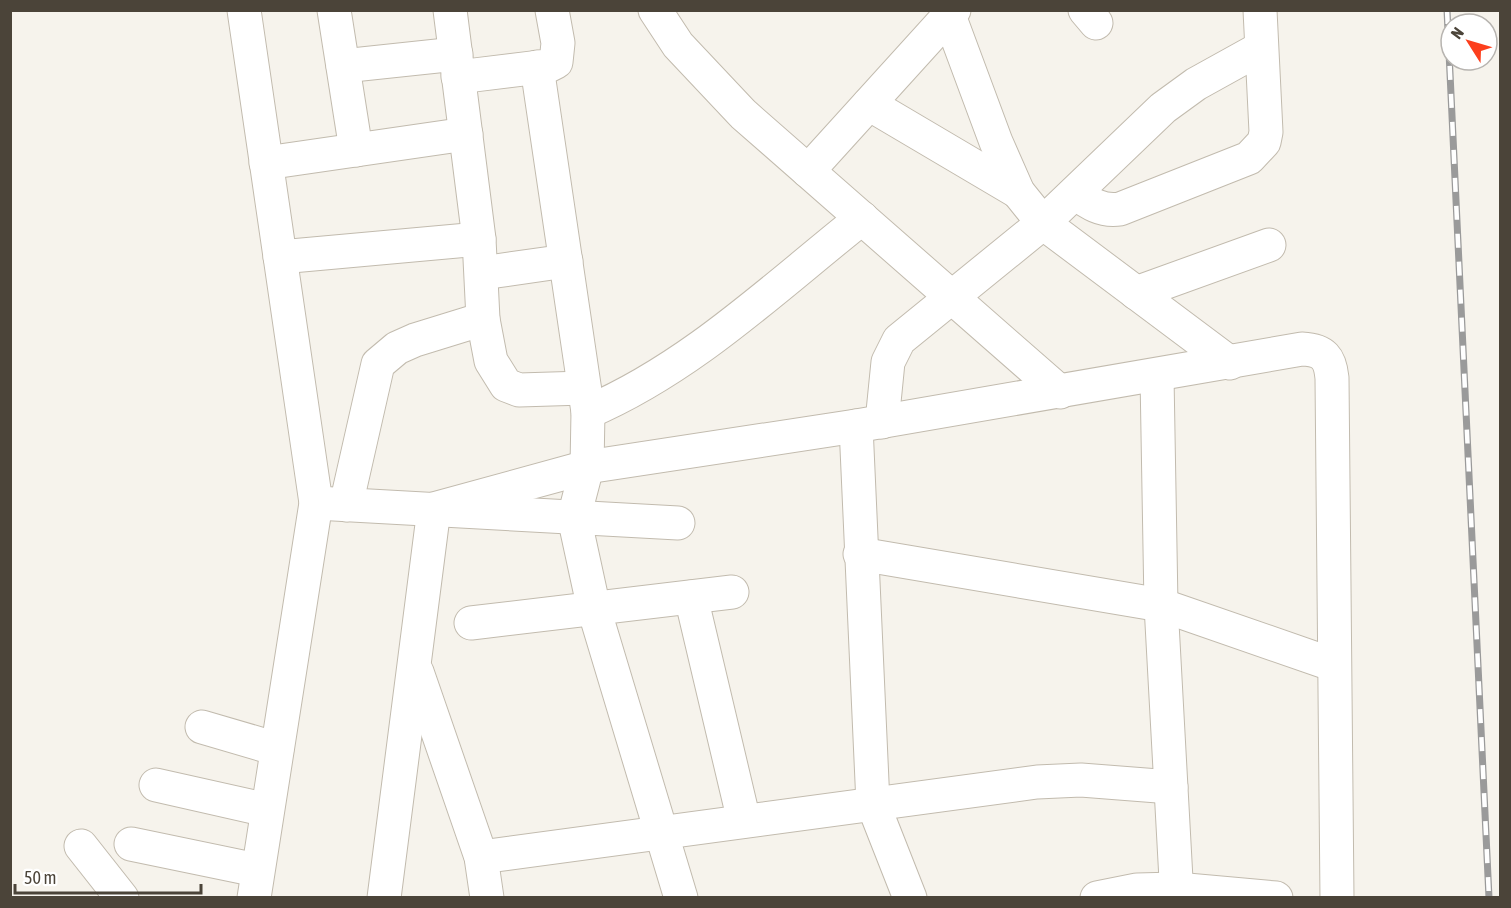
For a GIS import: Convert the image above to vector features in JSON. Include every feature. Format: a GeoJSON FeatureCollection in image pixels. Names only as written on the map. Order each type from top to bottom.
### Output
{"type":"FeatureCollection","features":[{"type":"Feature","properties":{"kind":"street"},"geometry":{"type":"LineString","coordinates":[[244,10],[280,257],[331,504]]}},
{"type":"Feature","properties":{"kind":"street"},"geometry":{"type":"LineString","coordinates":[[334,10],[356,150]]}},
{"type":"Feature","properties":{"kind":"street"},"geometry":{"type":"LineString","coordinates":[[450,10],[479,239],[483,319],[490,361],[506,385],[519,390],[538,391],[586,400],[640,388],[695,351],[862,218]]}},
{"type":"Feature","properties":{"kind":"street"},"geometry":{"type":"LineString","coordinates":[[343,66],[537,67],[556,62],[558,43],[552,10]]}},
{"type":"Feature","properties":{"kind":"street"},"geometry":{"type":"LineString","coordinates":[[656,10],[678,45],[743,114],[1060,392]]}},
{"type":"Feature","properties":{"kind":"street"},"geometry":{"type":"LineString","coordinates":[[1075,193],[1099,208],[1120,209],[1249,158],[1264,142],[1266,132],[1260,10]]}},
{"type":"Feature","properties":{"kind":"street"},"geometry":{"type":"LineString","coordinates":[[808,171],[950,12],[996,142],[1018,192],[1043,223],[1230,363]]}},
{"type":"Feature","properties":{"kind":"street"},"geometry":{"type":"LineString","coordinates":[[910,897],[873,804],[860,554],[869,424],[888,362],[899,340],[1043,223],[1163,108],[1196,84],[1261,48]]}},
{"type":"Feature","properties":{"kind":"street"},"geometry":{"type":"LineString","coordinates":[[537,67],[586,400],[587,467],[574,517],[594,609],[681,897]]}},
{"type":"Feature","properties":{"kind":"street"},"geometry":{"type":"LineString","coordinates":[[869,104],[1018,192]]}},
{"type":"Feature","properties":{"kind":"street"},"geometry":{"type":"LineString","coordinates":[[266,163],[466,134]]}},
{"type":"Feature","properties":{"kind":"street"},"geometry":{"type":"LineString","coordinates":[[280,257],[479,239]]}},
{"type":"Feature","properties":{"kind":"street"},"geometry":{"type":"LineString","coordinates":[[1136,293],[1269,245]]}},
{"type":"Feature","properties":{"kind":"street"},"geometry":{"type":"LineString","coordinates":[[482,273],[566,261]]}},
{"type":"Feature","properties":{"kind":"street"},"geometry":{"type":"LineString","coordinates":[[131,844],[256,884],[277,749],[331,504],[378,364],[397,348],[415,340],[483,319]]}},
{"type":"Feature","properties":{"kind":"street"},"geometry":{"type":"LineString","coordinates":[[434,509],[587,467],[869,424],[1157,376],[1302,349],[1316,349],[1325,354],[1330,363],[1337,897]]}},
{"type":"Feature","properties":{"kind":"street"},"geometry":{"type":"LineString","coordinates":[[1157,376],[1161,605],[1177,893]]}},
{"type":"Feature","properties":{"kind":"street"},"geometry":{"type":"LineString","coordinates":[[331,504],[678,523]]}},
{"type":"Feature","properties":{"kind":"street"},"geometry":{"type":"LineString","coordinates":[[384,897],[434,509]]}},
{"type":"Feature","properties":{"kind":"street"},"geometry":{"type":"LineString","coordinates":[[860,554],[1161,605],[1334,665]]}},
{"type":"Feature","properties":{"kind":"street"},"geometry":{"type":"LineString","coordinates":[[471,623],[732,592]]}},
{"type":"Feature","properties":{"kind":"street"},"geometry":{"type":"LineString","coordinates":[[692,597],[744,821]]}},
{"type":"Feature","properties":{"kind":"street"},"geometry":{"type":"LineString","coordinates":[[414,665],[481,857],[487,897]]}},
{"type":"Feature","properties":{"kind":"street"},"geometry":{"type":"LineString","coordinates":[[202,727],[277,749]]}},
{"type":"Feature","properties":{"kind":"street"},"geometry":{"type":"LineString","coordinates":[[481,857],[1037,782],[1081,780],[1171,787]]}},
{"type":"Feature","properties":{"kind":"street"},"geometry":{"type":"LineString","coordinates":[[156,784],[267,810]]}},
{"type":"Feature","properties":{"kind":"street"},"geometry":{"type":"LineString","coordinates":[[81,846],[122,897]]}},
{"type":"Feature","properties":{"kind":"street"},"geometry":{"type":"LineString","coordinates":[[1097,897],[1137,890],[1276,897]]}},
{"type":"Feature","properties":{"kind":"railway"},"geometry":{"type":"LineString","coordinates":[[1447,10],[1489,898]]}}]}
